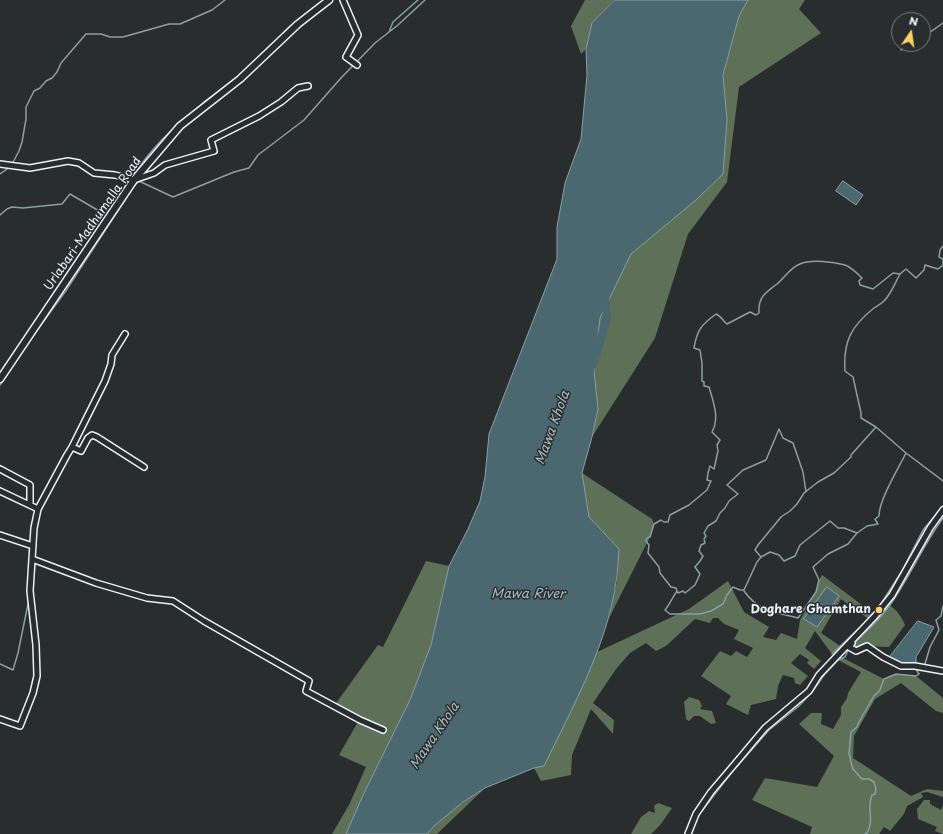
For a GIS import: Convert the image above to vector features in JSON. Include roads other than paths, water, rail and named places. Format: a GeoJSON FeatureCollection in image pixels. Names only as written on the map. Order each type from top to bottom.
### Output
{"type":"FeatureCollection","features":[{"type":"Feature","properties":{"kind":"main road","name":"Urlabari-Madhumalla Road"},"geometry":{"type":"LineString","coordinates":[[0,379],[134,180],[180,126],[240,79],[298,24],[329,0]]}},
{"type":"Feature","properties":{"kind":"street"},"geometry":{"type":"LineString","coordinates":[[343,0],[358,35],[346,57],[357,64]]}},
{"type":"Feature","properties":{"kind":"street"},"geometry":{"type":"LineString","coordinates":[[0,164],[30,168],[68,161],[79,163],[94,173],[115,174],[134,180],[154,173],[165,165],[214,152],[211,140],[259,116],[281,102],[298,88],[308,86]]}},
{"type":"Feature","properties":{"kind":"street"},"geometry":{"type":"LineString","coordinates":[[0,719],[20,726],[33,693],[37,676],[36,646],[30,591],[34,528],[38,509],[72,447],[105,381],[111,364],[112,355],[125,334]]}},
{"type":"Feature","properties":{"kind":"street"},"geometry":{"type":"LineString","coordinates":[[72,447],[81,451],[88,438],[92,435],[97,436],[144,467]]}},
{"type":"Feature","properties":{"kind":"street"},"geometry":{"type":"LineString","coordinates":[[0,469],[30,485],[30,505]]}},
{"type":"Feature","properties":{"kind":"street"},"geometry":{"type":"LineString","coordinates":[[0,491],[38,509]]}},
{"type":"Feature","properties":{"kind":"street"},"geometry":{"type":"LineString","coordinates":[[688,834],[696,814],[711,792],[765,728],[809,691],[819,675],[875,616],[892,595],[930,528],[943,510]]}},
{"type":"Feature","properties":{"kind":"street"},"geometry":{"type":"LineString","coordinates":[[0,535],[33,546]]}},
{"type":"Feature","properties":{"kind":"street"},"geometry":{"type":"LineString","coordinates":[[32,559],[96,583],[147,598],[173,601],[204,621],[309,681],[306,691],[360,720],[383,730]]}},
{"type":"Feature","properties":{"kind":"street"},"geometry":{"type":"LineString","coordinates":[[856,636],[849,647],[856,651],[867,646],[883,657],[901,666],[915,666],[943,671]]}},
{"type":"Feature","properties":{"kind":"water","name":"Mawa River"},"geometry":{"type":"Polygon","coordinates":[[[615,0],[748,0],[739,16],[723,75],[727,120],[723,174],[696,200],[631,254],[600,318],[594,370],[598,409],[582,473],[589,517],[619,549],[616,582],[605,630],[597,653],[577,699],[544,766],[534,768],[485,788],[463,802],[434,826],[427,834],[346,834],[363,795],[410,700],[431,645],[449,566],[468,529],[480,501],[485,477],[489,434],[557,259],[557,227],[565,183],[581,139],[587,75],[586,49],[592,23],[615,0]]]}},
{"type":"Feature","properties":{"kind":"water"},"geometry":{"type":"Polygon","coordinates":[[[843,181],[863,195],[856,205],[836,191],[843,181]]]}},
{"type":"Feature","properties":{"kind":"water"},"geometry":{"type":"Polygon","coordinates":[[[827,587],[839,596],[817,627],[804,619],[827,587]]]}},
{"type":"Feature","properties":{"kind":"water"},"geometry":{"type":"Polygon","coordinates":[[[918,621],[934,627],[916,657],[916,662],[908,665],[889,658],[918,621]]]}},
{"type":"Feature","properties":{"kind":"waterway"},"geometry":{"type":"LineString","coordinates":[[12,164],[22,142],[26,119],[26,107],[34,91],[52,78],[57,72],[61,63],[86,34],[101,34],[110,37],[123,37],[169,24],[180,24],[212,10],[225,0]]}},
{"type":"Feature","properties":{"kind":"waterway"},"geometry":{"type":"LineString","coordinates":[[389,32],[393,22],[418,0]]}},
{"type":"Feature","properties":{"kind":"waterway"},"geometry":{"type":"LineString","coordinates":[[0,385],[65,292],[134,186],[139,181],[173,197],[234,172],[249,168],[258,155],[304,120],[341,78],[375,43],[398,25],[425,0]]}},
{"type":"Feature","properties":{"kind":"waterway"},"geometry":{"type":"LineString","coordinates":[[275,42],[289,27],[307,14]]}},
{"type":"Feature","properties":{"kind":"waterway"},"geometry":{"type":"LineString","coordinates":[[931,31],[943,23]]}},
{"type":"Feature","properties":{"kind":"waterway"},"geometry":{"type":"LineString","coordinates":[[249,66],[258,58]]}},
{"type":"Feature","properties":{"kind":"waterway"},"geometry":{"type":"LineString","coordinates":[[198,108],[241,74]]}},
{"type":"Feature","properties":{"kind":"waterway"},"geometry":{"type":"LineString","coordinates":[[0,215],[12,207],[23,208],[62,204],[70,194],[106,215],[147,157],[166,135],[177,126]]}},
{"type":"Feature","properties":{"kind":"waterway"},"geometry":{"type":"LineString","coordinates":[[0,174],[10,167]]}},
{"type":"Feature","properties":{"kind":"waterway"},"geometry":{"type":"LineString","coordinates":[[943,246],[940,250],[939,257],[943,259]]}},
{"type":"Feature","properties":{"kind":"waterway"},"geometry":{"type":"LineString","coordinates":[[943,259],[943,265],[938,269],[925,265],[924,270],[916,278],[906,269],[900,274],[893,273],[873,289],[860,285],[859,281],[862,278],[845,265],[822,262],[805,262],[797,265],[766,293],[761,299],[759,313],[756,315],[750,312],[727,324],[716,314],[700,328],[694,348],[700,350],[702,381],[704,382],[704,386],[709,387],[714,404],[716,415],[712,432],[720,440],[717,445],[718,451],[714,469],[710,466],[708,473],[707,480],[711,481],[707,490],[689,505],[670,515],[668,522],[661,520],[654,524],[650,537],[647,538],[646,541],[649,545],[648,553],[659,567],[660,573],[671,587],[676,588],[677,591],[665,610],[670,614],[700,614],[711,611],[723,604],[733,587],[744,590],[757,562],[761,557],[770,552],[779,555],[784,561],[795,556],[800,545],[830,521],[838,528],[844,528],[857,533],[867,526],[878,524],[875,519],[879,516],[885,493],[906,453],[943,481]]}},
{"type":"Feature","properties":{"kind":"waterway"},"geometry":{"type":"LineString","coordinates":[[876,427],[861,418],[853,377],[845,371],[845,351],[854,328],[859,321],[883,302],[891,292],[900,274]]}},
{"type":"Feature","properties":{"kind":"waterway","name":"Mawa Khola"},"geometry":{"type":"LineString","coordinates":[[590,369],[596,356],[607,317],[605,295]]}},
{"type":"Feature","properties":{"kind":"waterway"},"geometry":{"type":"LineString","coordinates":[[761,557],[755,550],[781,517],[797,504],[804,493],[818,482],[834,473],[851,457],[851,455],[876,427],[906,453]]}},
{"type":"Feature","properties":{"kind":"waterway"},"geometry":{"type":"LineString","coordinates":[[677,591],[678,593],[683,591],[685,593],[695,585],[700,574],[695,567],[703,556],[699,551],[701,545],[705,543],[704,539],[706,536],[704,533],[708,526],[716,521],[729,501],[738,494],[727,485],[743,470],[766,460],[779,429],[783,438],[793,443],[803,472],[806,492]]}},
{"type":"Feature","properties":{"kind":"waterway"},"geometry":{"type":"LineString","coordinates":[[877,610],[902,571],[923,530],[943,506]]}},
{"type":"Feature","properties":{"kind":"waterway"},"geometry":{"type":"LineString","coordinates":[[854,643],[878,620],[890,605],[943,518]]}},
{"type":"Feature","properties":{"kind":"waterway"},"geometry":{"type":"LineString","coordinates":[[744,591],[750,598],[762,607],[798,618],[816,592],[819,580],[813,567],[828,554],[848,544],[857,533]]}},
{"type":"Feature","properties":{"kind":"waterway"},"geometry":{"type":"LineString","coordinates":[[0,664],[13,670],[29,599]]}},
{"type":"Feature","properties":{"kind":"waterway"},"geometry":{"type":"LineString","coordinates":[[925,664],[930,647],[939,630],[936,620],[941,616],[943,606]]}},
{"type":"Feature","properties":{"kind":"waterway"},"geometry":{"type":"LineString","coordinates":[[832,654],[872,616]]}},
{"type":"Feature","properties":{"kind":"waterway"},"geometry":{"type":"LineString","coordinates":[[692,832],[698,816],[732,772],[769,730],[799,706],[838,660],[845,657],[849,648]]}},
{"type":"Feature","properties":{"kind":"waterway"},"geometry":{"type":"LineString","coordinates":[[865,834],[867,833],[871,819],[870,800],[872,795],[875,794],[876,789],[874,782],[869,779],[862,779],[853,769],[849,753],[851,732],[857,727],[874,696],[880,690],[884,679],[896,674],[916,676],[919,674],[916,669]]}},
{"type":"Feature","properties":{"kind":"place","name":"Doghare Ghamthan"},"geometry":{"type":"Point","coordinates":[879,610]}}]}
